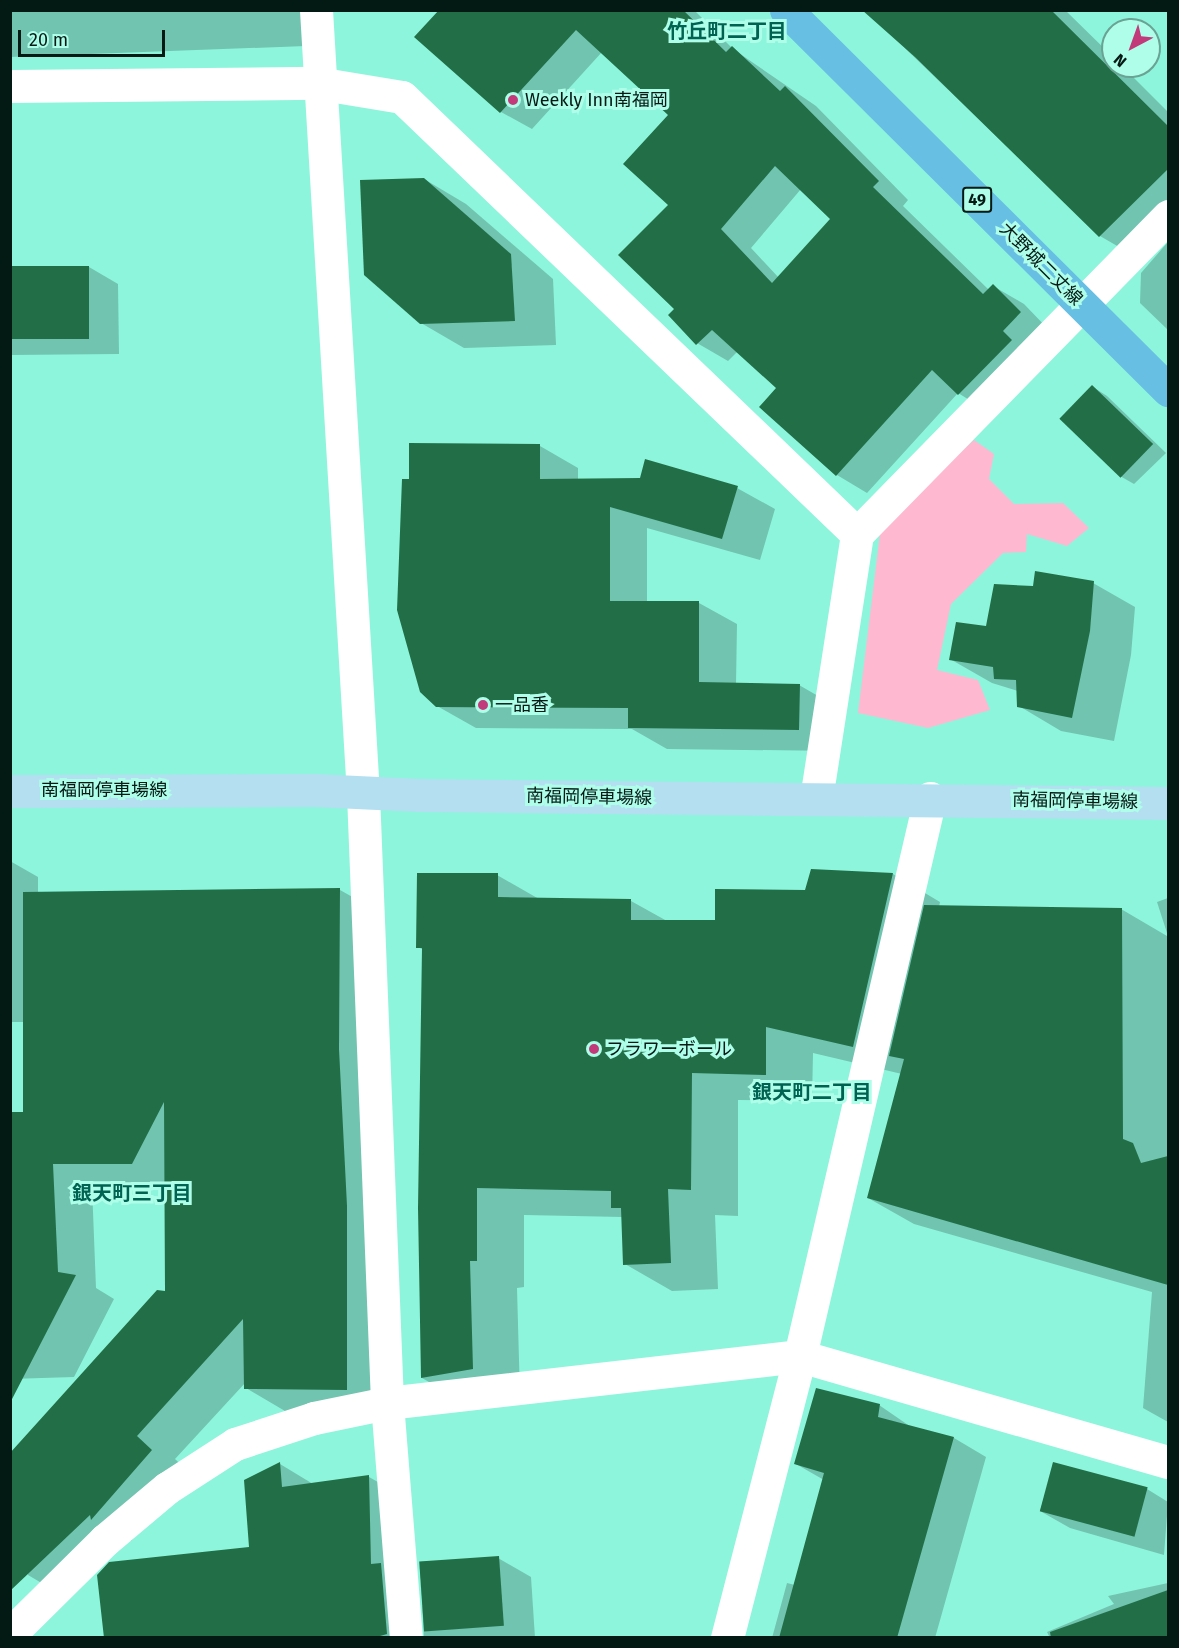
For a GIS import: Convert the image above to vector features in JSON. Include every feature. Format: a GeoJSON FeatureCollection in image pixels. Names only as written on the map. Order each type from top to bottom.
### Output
{"type":"FeatureCollection","features":[{"type":"Feature","properties":{"kind":"main road","name":"大野城二丈線"},"geometry":{"type":"LineString","coordinates":[[786,10],[1168,390]]}},
{"type":"Feature","properties":{"kind":"main road","name":"南福岡停車場線"},"geometry":{"type":"LineString","coordinates":[[10,791],[314,790],[363,794],[816,799],[930,798],[1168,803]]}},
{"type":"Feature","properties":{"kind":"street"},"geometry":{"type":"LineString","coordinates":[[316,10],[317,83],[363,794],[387,1403],[406,1638]]}},
{"type":"Feature","properties":{"kind":"street"},"geometry":{"type":"LineString","coordinates":[[10,86],[317,83],[402,97],[857,534]]}},
{"type":"Feature","properties":{"kind":"street"},"geometry":{"type":"LineString","coordinates":[[816,799],[857,534],[1168,216]]}},
{"type":"Feature","properties":{"kind":"street"},"geometry":{"type":"LineString","coordinates":[[726,1638],[800,1356],[930,798]]}},
{"type":"Feature","properties":{"kind":"street"},"geometry":{"type":"LineString","coordinates":[[10,1634],[105,1540],[167,1488],[235,1444],[314,1418],[387,1403],[800,1356],[1168,1462]]}},
{"type":"Feature","properties":{"kind":"shaded area"},"geometry":{"type":"Polygon","coordinates":[[[974,440],[994,454],[989,479],[1014,504],[1063,503],[1089,528],[1067,546],[1027,534],[1026,552],[1003,553],[951,604],[937,670],[978,680],[990,710],[928,728],[858,713],[881,525],[974,440]]]}},
{"type":"Feature","properties":{"kind":"building"},"geometry":{"type":"Polygon","coordinates":[[[439,10],[683,10],[726,52],[732,46],[780,91],[785,86],[879,181],[873,187],[983,294],[993,284],[1021,312],[1003,331],[1012,340],[958,395],[932,370],[836,476],[759,407],[776,388],[712,330],[696,345],[668,315],[674,309],[618,255],[668,205],[623,164],[668,115],[576,30],[500,113],[414,37],[439,10]],[[775,166],[721,229],[772,283],[830,219],[775,166]]]}},
{"type":"Feature","properties":{"kind":"building"},"geometry":{"type":"Polygon","coordinates":[[[862,10],[1051,10],[1101,60],[1101,78],[1120,78],[1168,126],[1168,169],[1099,237],[915,57],[862,10]]]}},
{"type":"Feature","properties":{"kind":"building"},"geometry":{"type":"Polygon","coordinates":[[[424,178],[511,254],[515,321],[420,324],[364,275],[360,180],[424,178]]]}},
{"type":"Feature","properties":{"kind":"building"},"geometry":{"type":"Polygon","coordinates":[[[10,266],[89,266],[89,339],[10,339],[10,266]]]}},
{"type":"Feature","properties":{"kind":"building"},"geometry":{"type":"Polygon","coordinates":[[[1092,385],[1153,444],[1120,478],[1059,419],[1092,385]]]}},
{"type":"Feature","properties":{"kind":"building"},"geometry":{"type":"Polygon","coordinates":[[[409,443],[540,444],[540,479],[640,478],[645,459],[738,486],[722,539],[610,507],[610,601],[699,601],[699,682],[800,684],[799,730],[628,728],[628,708],[436,707],[420,692],[397,610],[402,479],[409,479],[409,443]]]}},
{"type":"Feature","properties":{"kind":"building"},"geometry":{"type":"Polygon","coordinates":[[[1035,571],[1094,581],[1090,631],[1072,718],[1017,707],[1016,680],[994,679],[993,667],[949,660],[956,622],[986,626],[994,584],[1033,586],[1035,571]]]}},
{"type":"Feature","properties":{"kind":"building","name":"フラワーボール"},"geometry":{"type":"Polygon","coordinates":[[[811,869],[893,873],[853,1047],[766,1027],[766,1075],[692,1073],[691,1190],[668,1189],[671,1263],[623,1265],[621,1208],[611,1208],[611,1191],[477,1188],[477,1261],[470,1261],[473,1369],[421,1378],[418,1208],[422,948],[416,948],[417,873],[498,873],[498,897],[631,899],[631,920],[715,920],[715,889],[805,890],[811,869]]]}},
{"type":"Feature","properties":{"kind":"building"},"geometry":{"type":"Polygon","coordinates":[[[340,888],[339,1049],[347,1206],[347,1390],[244,1389],[243,1319],[137,1436],[152,1450],[91,1520],[90,1515],[10,1591],[10,1453],[157,1290],[165,1291],[164,1102],[132,1164],[53,1164],[58,1272],[76,1275],[10,1403],[10,1112],[23,1112],[23,892],[340,888]]]}},
{"type":"Feature","properties":{"kind":"building"},"geometry":{"type":"Polygon","coordinates":[[[924,905],[1122,908],[1123,1139],[1133,1143],[1141,1163],[1168,1156],[1168,1285],[867,1198],[904,1059],[889,1056],[924,905]]]}},
{"type":"Feature","properties":{"kind":"building"},"geometry":{"type":"Polygon","coordinates":[[[816,1388],[880,1404],[878,1417],[954,1437],[897,1638],[779,1638],[824,1473],[794,1464],[816,1388]]]}},
{"type":"Feature","properties":{"kind":"building"},"geometry":{"type":"Polygon","coordinates":[[[280,1462],[282,1487],[369,1475],[371,1564],[381,1563],[387,1634],[373,1638],[104,1638],[97,1575],[109,1562],[249,1547],[244,1480],[280,1462]]]}},
{"type":"Feature","properties":{"kind":"building"},"geometry":{"type":"Polygon","coordinates":[[[1053,1462],[1148,1487],[1134,1537],[1040,1511],[1053,1462]]]}},
{"type":"Feature","properties":{"kind":"building"},"geometry":{"type":"Polygon","coordinates":[[[499,1556],[504,1626],[424,1631],[419,1562],[499,1556]]]}},
{"type":"Feature","properties":{"kind":"building"},"geometry":{"type":"Polygon","coordinates":[[[1168,1590],[1168,1638],[1051,1638],[1050,1632],[1168,1590]]]}},
{"type":"Feature","properties":{"kind":"place","name":"Weekly Inn南福岡"},"geometry":{"type":"Point","coordinates":[513,100]}},
{"type":"Feature","properties":{"kind":"place","name":"一品香"},"geometry":{"type":"Point","coordinates":[483,705]}},
{"type":"Feature","properties":{"kind":"place","name":"フラワーボール"},"geometry":{"type":"Point","coordinates":[594,1049]}},
{"type":"Feature","properties":{"kind":"district","name":"竹丘町二丁目"},"geometry":{"type":"Point","coordinates":[727,31]}},
{"type":"Feature","properties":{"kind":"district","name":"銀天町二丁目"},"geometry":{"type":"Point","coordinates":[812,1092]}},
{"type":"Feature","properties":{"kind":"district","name":"銀天町三丁目"},"geometry":{"type":"Point","coordinates":[132,1193]}}]}
